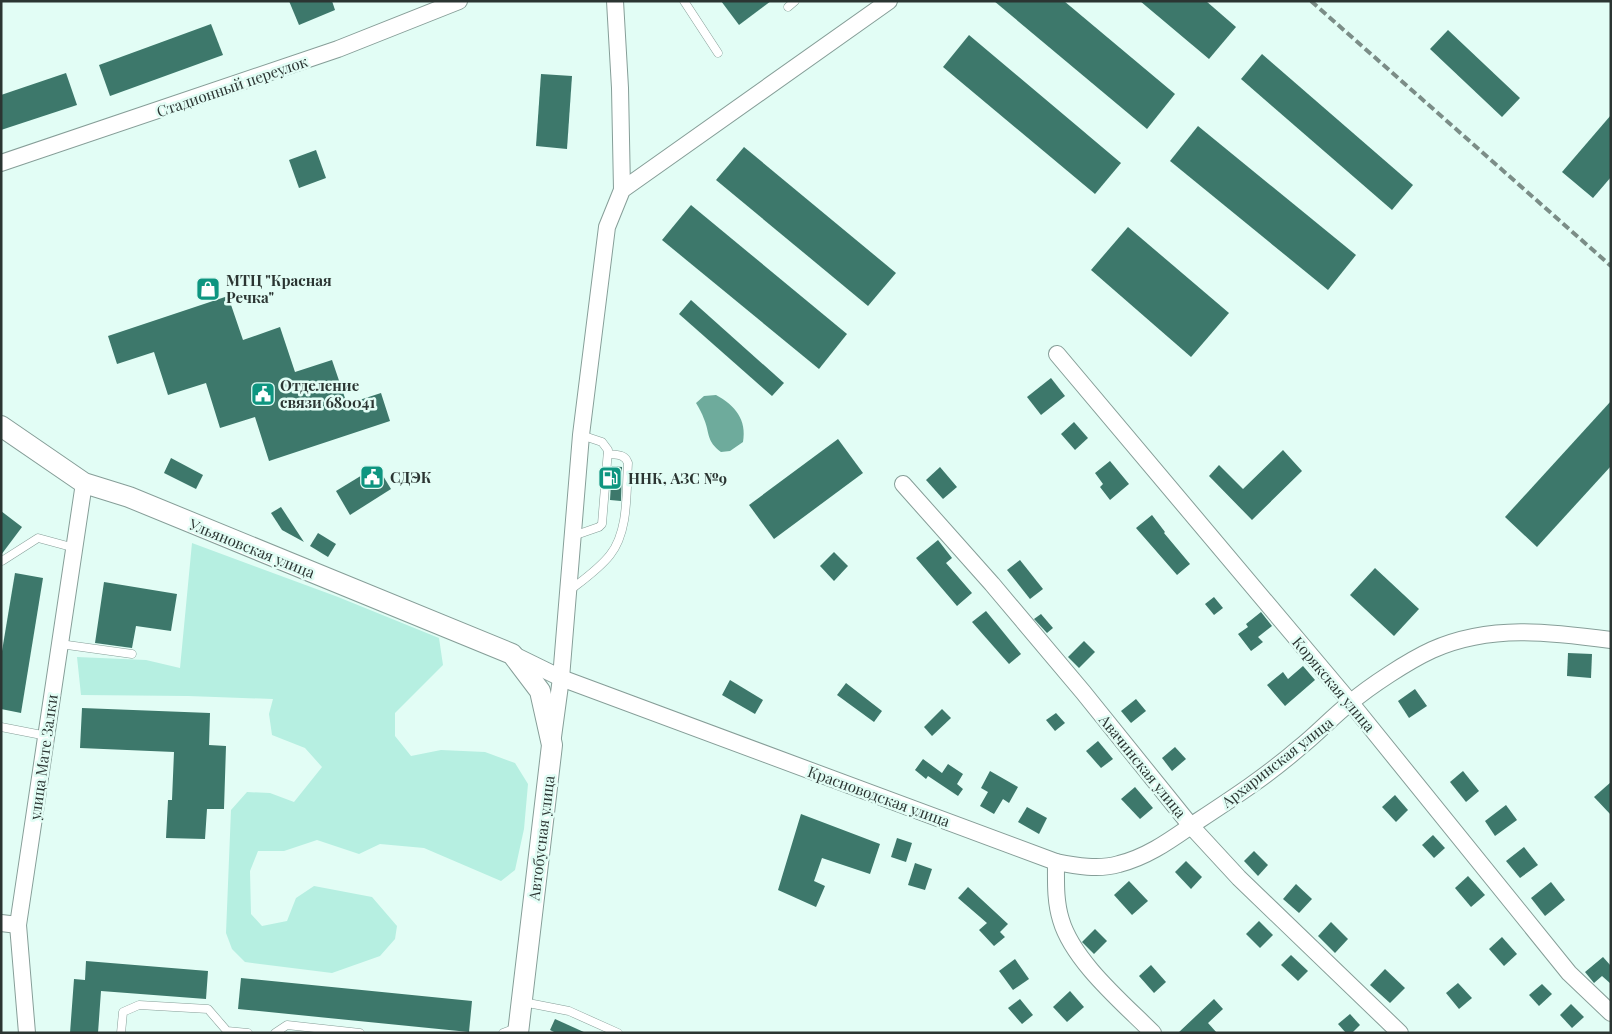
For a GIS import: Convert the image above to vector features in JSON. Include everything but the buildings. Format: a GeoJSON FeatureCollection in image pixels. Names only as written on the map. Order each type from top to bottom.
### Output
{"type":"FeatureCollection","features":[{"type":"Feature","properties":{"kind":"street","name":"Стадионный переулок"},"geometry":{"type":"LineString","coordinates":[[1,163],[338,50],[459,1]]}},
{"type":"Feature","properties":{"kind":"street"},"geometry":{"type":"LineString","coordinates":[[552,744],[561,678],[581,435],[608,227],[622,190],[620,88],[615,1]]}},
{"type":"Feature","properties":{"kind":"street"},"geometry":{"type":"LineString","coordinates":[[622,190],[889,1]]}},
{"type":"Feature","properties":{"kind":"street","name":"Корякская улица"},"geometry":{"type":"LineString","coordinates":[[1057,354],[1350,702],[1569,973],[1611,1013]]}},
{"type":"Feature","properties":{"kind":"street","name":"Ульяновская улица"},"geometry":{"type":"LineString","coordinates":[[1,426],[84,483],[129,497],[512,654]]}},
{"type":"Feature","properties":{"kind":"street","name":"улица Мате Залки"},"geometry":{"type":"LineString","coordinates":[[27,1033],[18,925],[84,483]]}},
{"type":"Feature","properties":{"kind":"street","name":"Авачинская улица"},"geometry":{"type":"LineString","coordinates":[[903,484],[1059,663],[1191,826],[1239,878],[1400,1033]]}},
{"type":"Feature","properties":{"kind":"street","name":"Архаринская улица"},"geometry":{"type":"LineString","coordinates":[[1056,862],[1084,867],[1118,864],[1158,849],[1238,794],[1297,750],[1323,729],[1350,702],[1395,671],[1432,650],[1470,638],[1507,632],[1552,632],[1611,640]]}},
{"type":"Feature","properties":{"kind":"street","name":"Красноводская улица"},"geometry":{"type":"LineString","coordinates":[[512,654],[561,678],[1056,862]]}},
{"type":"Feature","properties":{"kind":"street","name":"Автобусная улица"},"geometry":{"type":"LineString","coordinates":[[512,654],[540,691],[552,744],[521,1002],[513,1031]]}},
{"type":"Feature","properties":{"kind":"street"},"geometry":{"type":"LineString","coordinates":[[1056,862],[1057,900],[1067,937],[1076,952],[1088,966],[1153,1033]]}},
{"type":"Feature","properties":{"kind":"street"},"geometry":{"type":"LineString","coordinates":[[1,922],[18,925]]}},
{"type":"Feature","properties":{"kind":"lane"},"geometry":{"type":"LineString","coordinates":[[684,1],[718,54]]}},
{"type":"Feature","properties":{"kind":"lane"},"geometry":{"type":"LineString","coordinates":[[788,7],[795,1]]}},
{"type":"Feature","properties":{"kind":"lane"},"geometry":{"type":"LineString","coordinates":[[572,537],[595,529],[602,524],[608,454],[606,446],[602,442],[581,435]]}},
{"type":"Feature","properties":{"kind":"lane"},"geometry":{"type":"LineString","coordinates":[[568,592],[593,572],[610,554],[621,534],[624,522],[628,463],[627,459],[622,456],[608,454]]}},
{"type":"Feature","properties":{"kind":"lane"},"geometry":{"type":"LineString","coordinates":[[2,563],[38,538],[74,548]]}},
{"type":"Feature","properties":{"kind":"lane"},"geometry":{"type":"LineString","coordinates":[[60,644],[132,654]]}},
{"type":"Feature","properties":{"kind":"lane"},"geometry":{"type":"LineString","coordinates":[[1,727],[46,736]]}},
{"type":"Feature","properties":{"kind":"lane"},"geometry":{"type":"LineString","coordinates":[[521,1002],[569,1011],[618,1033]]}},
{"type":"Feature","properties":{"kind":"lane"},"geometry":{"type":"LineString","coordinates":[[121,1033],[123,1012],[139,1004],[208,1009],[227,1030],[248,1033]]}},
{"type":"Feature","properties":{"kind":"lane"},"geometry":{"type":"LineString","coordinates":[[275,1033],[287,1025],[360,1033]]}},
{"type":"Feature","properties":{"kind":"shaded area"},"geometry":{"type":"Polygon","coordinates":[[[716,395],[734,408],[743,427],[743,442],[730,451],[721,452],[713,444],[696,403],[704,396],[716,395]]]}},
{"type":"Feature","properties":{"kind":"shaded area"},"geometry":{"type":"Polygon","coordinates":[[[192,543],[338,597],[439,638],[443,665],[395,713],[395,736],[411,756],[441,750],[485,752],[515,763],[528,784],[524,829],[515,870],[501,881],[424,848],[380,844],[359,854],[317,840],[284,851],[258,851],[250,871],[251,914],[262,926],[287,921],[296,898],[314,886],[372,897],[397,926],[395,939],[380,956],[332,973],[245,962],[232,949],[226,933],[231,810],[247,792],[270,793],[294,802],[322,767],[305,748],[272,735],[269,714],[273,699],[81,695],[77,657],[146,660],[180,668],[192,543]]]}},
{"type":"Feature","properties":{"kind":"railway"},"geometry":{"type":"LineString","coordinates":[[1311,1],[1611,266]]}},
{"type":"Feature","properties":{"kind":"place","name":"МТЦ \"Красная Речка\""},"geometry":{"type":"Point","coordinates":[208,289]}},
{"type":"Feature","properties":{"kind":"place","name":"Отделение связи 680041"},"geometry":{"type":"Point","coordinates":[263,394]}},
{"type":"Feature","properties":{"kind":"place","name":"СДЭК"},"geometry":{"type":"Point","coordinates":[372,477]}},
{"type":"Feature","properties":{"kind":"place","name":"ННК, АЗС №9"},"geometry":{"type":"Point","coordinates":[610,478]}}]}
